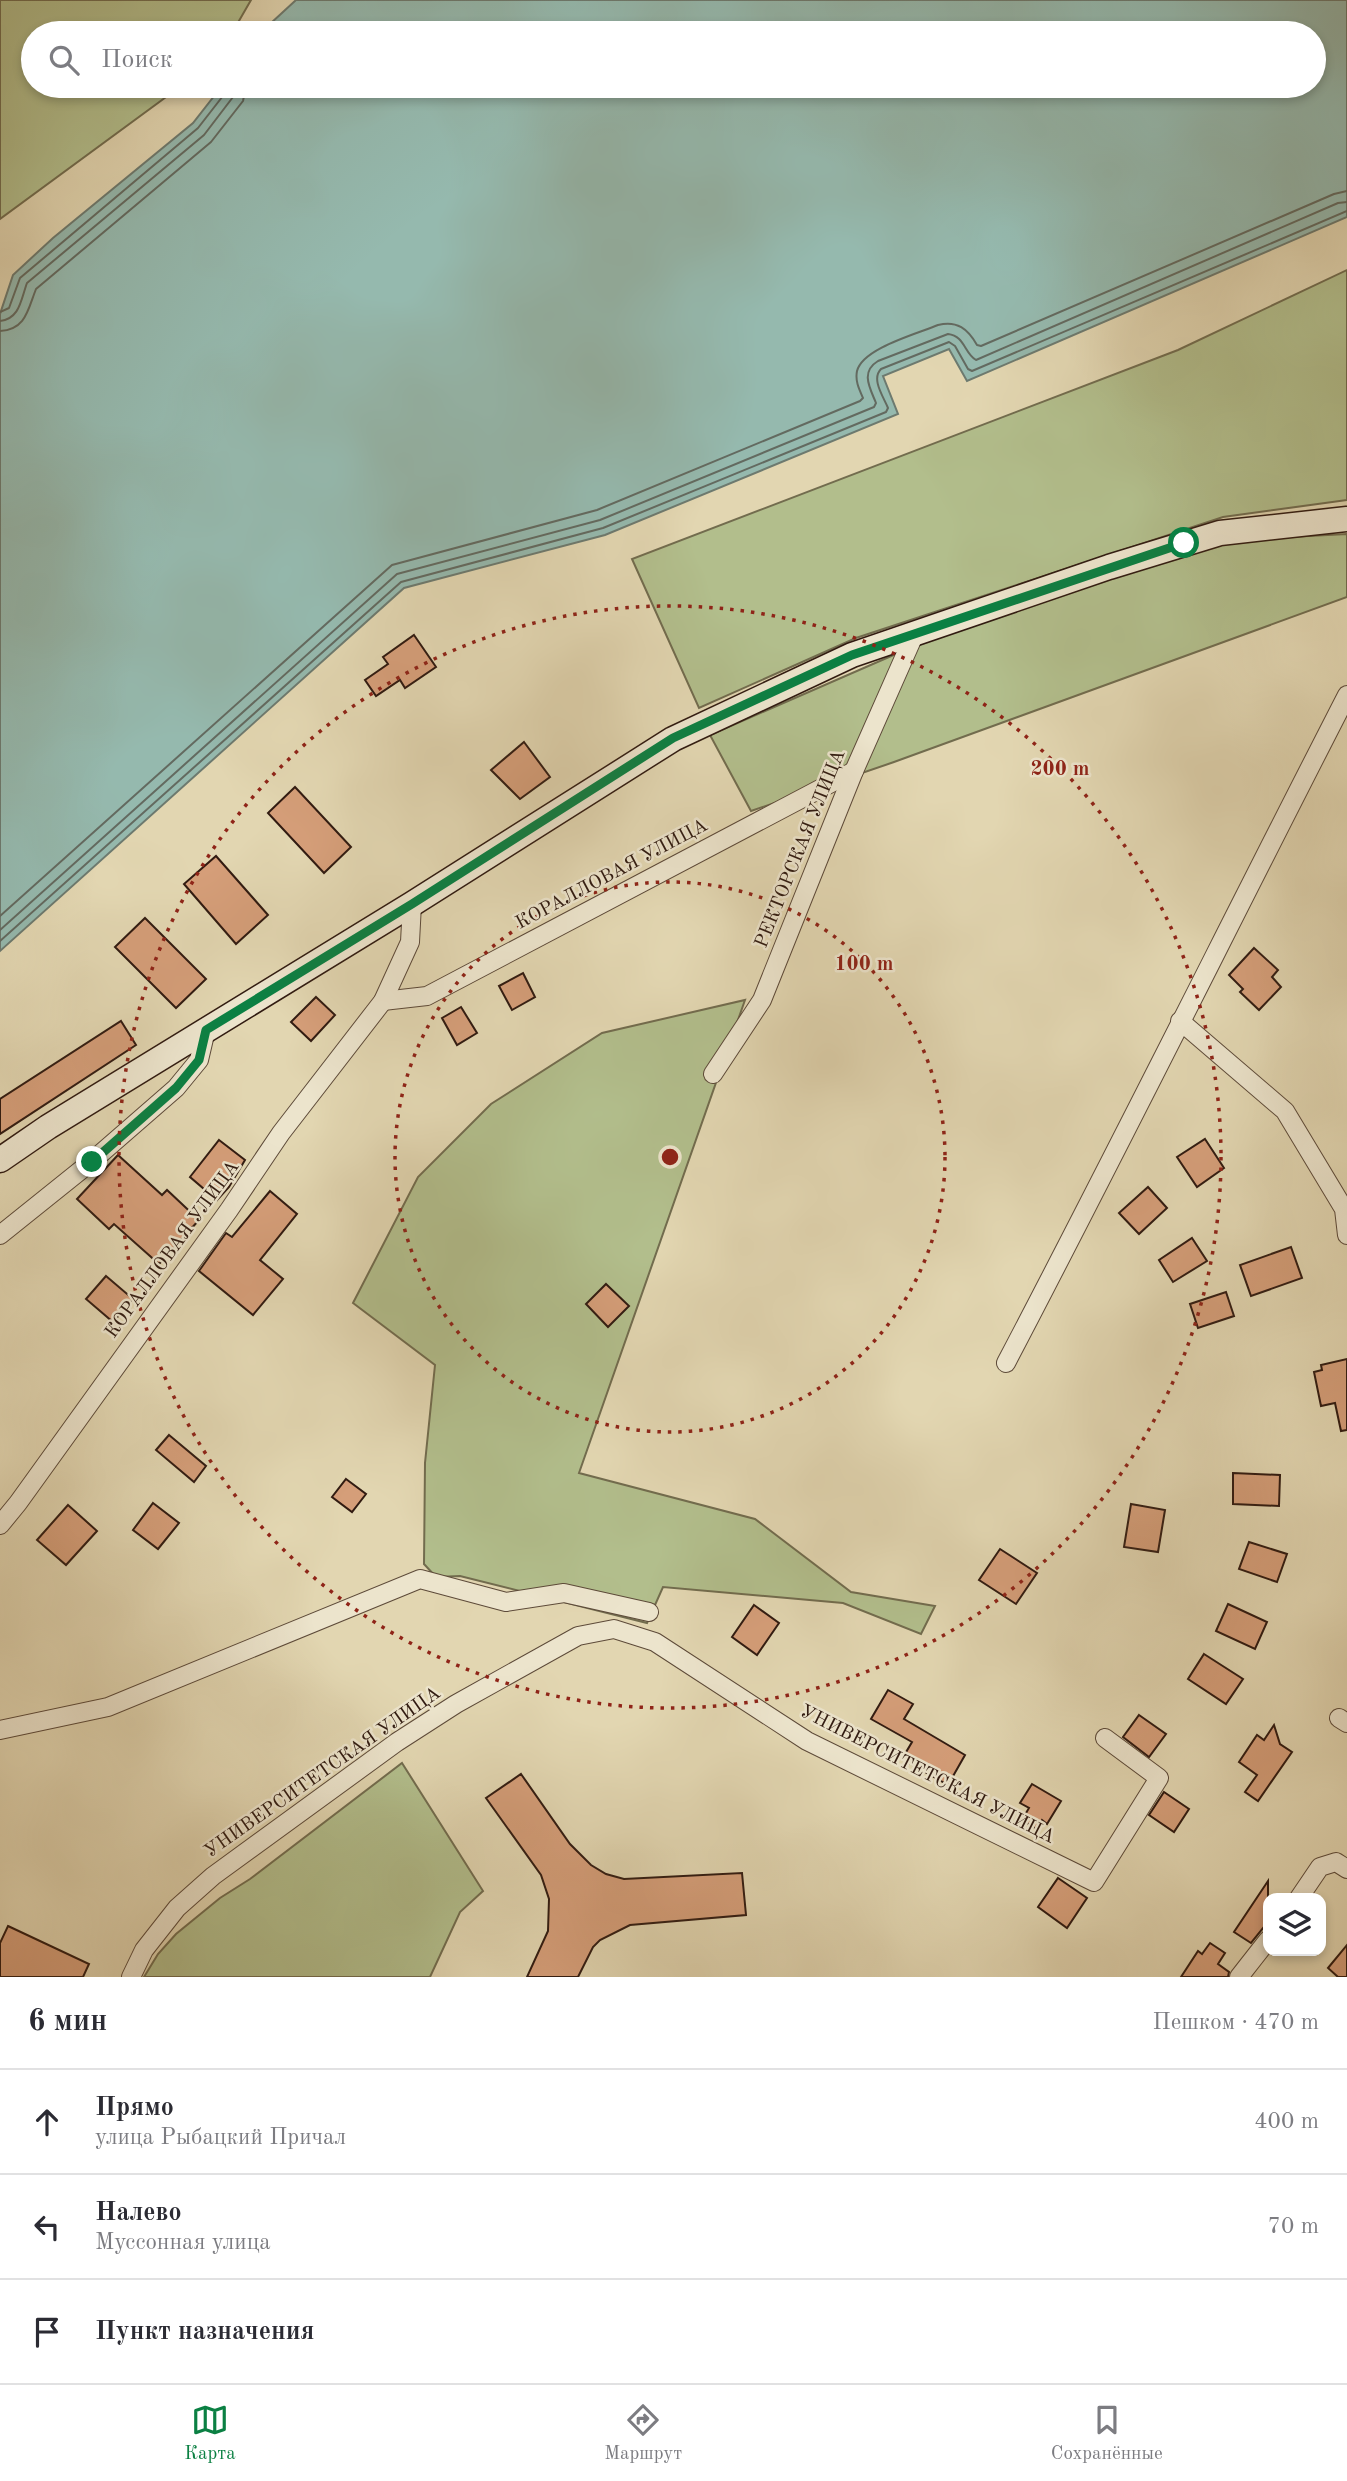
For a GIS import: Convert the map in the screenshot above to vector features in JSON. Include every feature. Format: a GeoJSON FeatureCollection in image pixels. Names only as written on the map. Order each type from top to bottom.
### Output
{"type":"FeatureCollection","features":[{"type":"Feature","properties":{"kind":"main road"},"geometry":{"type":"LineString","coordinates":[[0,1160],[48,1127],[412,904],[673,738],[852,655],[1109,567],[1220,533],[1347,519]]}},
{"type":"Feature","properties":{"kind":"street","name":"РЕКТОРСКАЯ УЛИЦА"},"geometry":{"type":"LineString","coordinates":[[713,1074],[762,1000],[855,771],[915,633]]}},
{"type":"Feature","properties":{"kind":"street"},"geometry":{"type":"LineString","coordinates":[[1006,1363],[1087,1209],[1347,695]]}},
{"type":"Feature","properties":{"kind":"street","name":"КОРАЛЛОВАЯ УЛИЦА"},"geometry":{"type":"LineString","coordinates":[[383,1001],[427,996],[855,771]]}},
{"type":"Feature","properties":{"kind":"street","name":"КОРАЛЛОВАЯ УЛИЦА"},"geometry":{"type":"LineString","coordinates":[[0,1525],[229,1210],[281,1133],[383,1001],[410,942],[412,904]]}},
{"type":"Feature","properties":{"kind":"street"},"geometry":{"type":"LineString","coordinates":[[1180,1021],[1285,1111],[1344,1209],[1347,1235]]}},
{"type":"Feature","properties":{"kind":"street"},"geometry":{"type":"LineString","coordinates":[[0,1235],[92,1162],[176,1088],[199,1060],[206,1030]]}},
{"type":"Feature","properties":{"kind":"street"},"geometry":{"type":"LineString","coordinates":[[0,1730],[108,1707],[420,1579],[506,1602],[564,1593],[649,1612]]}},
{"type":"Feature","properties":{"kind":"street","name":"УНИВЕРСИТЕТСКАЯ УЛИЦА"},"geometry":{"type":"LineString","coordinates":[[131,1977],[144,1950],[177,1908],[213,1876],[397,1742],[456,1704],[578,1636],[614,1629],[654,1642],[807,1741],[1094,1882],[1159,1778],[1105,1738]]}},
{"type":"Feature","properties":{"kind":"street"},"geometry":{"type":"LineString","coordinates":[[1302,1893],[1320,1867],[1342,1866]]}},
{"type":"Feature","properties":{"kind":"street"},"geometry":{"type":"LineString","coordinates":[[1239,1977],[1263,1946]]}},
{"type":"Feature","properties":{"kind":"green space"},"geometry":{"type":"Polygon","coordinates":[[[0,0],[251,0],[239,21],[21,21],[21,98],[165,98],[0,219],[0,0]]]}},
{"type":"Feature","properties":{"kind":"green space"},"geometry":{"type":"Polygon","coordinates":[[[1347,270],[1347,500],[1223,517],[856,638],[699,708],[632,559],[1178,350],[1347,270]]]}},
{"type":"Feature","properties":{"kind":"green space"},"geometry":{"type":"Polygon","coordinates":[[[1347,534],[1347,597],[894,762],[751,811],[710,735],[928,640],[1214,541],[1347,534]]]}},
{"type":"Feature","properties":{"kind":"green space"},"geometry":{"type":"Polygon","coordinates":[[[745,1000],[579,1473],[755,1519],[851,1592],[935,1606],[921,1634],[843,1603],[663,1587],[647,1623],[460,1576],[436,1577],[424,1564],[425,1463],[435,1365],[353,1303],[418,1177],[491,1104],[602,1033],[745,1000]]]}},
{"type":"Feature","properties":{"kind":"green space"},"geometry":{"type":"Polygon","coordinates":[[[402,1763],[483,1891],[460,1912],[430,1977],[144,1977],[158,1954],[176,1934],[220,1898],[250,1879],[402,1763]]]}},
{"type":"Feature","properties":{"kind":"water"},"geometry":{"type":"Polygon","coordinates":[[[296,0],[1347,0],[1347,217],[967,381],[949,349],[883,376],[898,414],[605,535],[404,588],[0,951],[0,314],[13,275],[53,238],[193,123],[213,98],[1326,98],[1326,21],[273,21],[296,0]]]}},
{"type":"Feature","properties":{"kind":"building"},"geometry":{"type":"Polygon","coordinates":[[[414,635],[436,667],[405,688],[400,680],[376,696],[365,680],[388,664],[383,657],[414,635]]]}},
{"type":"Feature","properties":{"kind":"building"},"geometry":{"type":"Polygon","coordinates":[[[524,742],[550,777],[520,799],[491,770],[524,742]]]}},
{"type":"Feature","properties":{"kind":"building"},"geometry":{"type":"Polygon","coordinates":[[[295,787],[351,847],[324,873],[268,813],[295,787]]]}},
{"type":"Feature","properties":{"kind":"building"},"geometry":{"type":"Polygon","coordinates":[[[216,856],[268,915],[236,944],[184,884],[216,856]]]}},
{"type":"Feature","properties":{"kind":"building"},"geometry":{"type":"Polygon","coordinates":[[[145,918],[206,979],[176,1008],[115,947],[145,918]]]}},
{"type":"Feature","properties":{"kind":"building"},"geometry":{"type":"Polygon","coordinates":[[[1254,948],[1278,970],[1272,977],[1281,987],[1259,1010],[1240,992],[1243,989],[1229,975],[1254,948]]]}},
{"type":"Feature","properties":{"kind":"building"},"geometry":{"type":"Polygon","coordinates":[[[523,973],[535,997],[512,1010],[499,986],[523,973]]]}},
{"type":"Feature","properties":{"kind":"building"},"geometry":{"type":"Polygon","coordinates":[[[316,997],[335,1015],[311,1041],[291,1022],[316,997]]]}},
{"type":"Feature","properties":{"kind":"building"},"geometry":{"type":"Polygon","coordinates":[[[461,1007],[477,1033],[457,1045],[442,1018],[461,1007]]]}},
{"type":"Feature","properties":{"kind":"building"},"geometry":{"type":"Polygon","coordinates":[[[121,1021],[136,1045],[0,1134],[0,1099],[121,1021]]]}},
{"type":"Feature","properties":{"kind":"building"},"geometry":{"type":"Polygon","coordinates":[[[1205,1139],[1224,1168],[1197,1187],[1177,1157],[1205,1139]]]}},
{"type":"Feature","properties":{"kind":"building"},"geometry":{"type":"Polygon","coordinates":[[[219,1140],[245,1160],[229,1187],[217,1200],[190,1177],[219,1140]]]}},
{"type":"Feature","properties":{"kind":"building"},"geometry":{"type":"Polygon","coordinates":[[[118,1155],[162,1195],[167,1190],[199,1220],[159,1264],[114,1224],[109,1229],[77,1199],[118,1155]]]}},
{"type":"Feature","properties":{"kind":"building"},"geometry":{"type":"Polygon","coordinates":[[[1148,1187],[1167,1208],[1139,1234],[1119,1213],[1148,1187]]]}},
{"type":"Feature","properties":{"kind":"building"},"geometry":{"type":"Polygon","coordinates":[[[270,1191],[297,1214],[260,1260],[283,1279],[253,1315],[199,1271],[226,1233],[232,1237],[270,1191]]]}},
{"type":"Feature","properties":{"kind":"building"},"geometry":{"type":"Polygon","coordinates":[[[1192,1238],[1207,1261],[1173,1282],[1159,1260],[1192,1238]]]}},
{"type":"Feature","properties":{"kind":"building"},"geometry":{"type":"Polygon","coordinates":[[[1291,1247],[1302,1278],[1251,1296],[1240,1265],[1291,1247]]]}},
{"type":"Feature","properties":{"kind":"building"},"geometry":{"type":"Polygon","coordinates":[[[106,1276],[133,1299],[113,1322],[86,1299],[106,1276]]]}},
{"type":"Feature","properties":{"kind":"building"},"geometry":{"type":"Polygon","coordinates":[[[606,1284],[629,1306],[608,1327],[586,1304],[606,1284]]]}},
{"type":"Feature","properties":{"kind":"building"},"geometry":{"type":"Polygon","coordinates":[[[1226,1292],[1234,1316],[1198,1328],[1190,1304],[1226,1292]]]}},
{"type":"Feature","properties":{"kind":"building"},"geometry":{"type":"Polygon","coordinates":[[[1347,1359],[1347,1430],[1341,1431],[1335,1403],[1321,1406],[1314,1372],[1322,1370],[1321,1365],[1347,1359]]]}},
{"type":"Feature","properties":{"kind":"building"},"geometry":{"type":"Polygon","coordinates":[[[169,1435],[206,1466],[194,1482],[156,1450],[169,1435]]]}},
{"type":"Feature","properties":{"kind":"building"},"geometry":{"type":"Polygon","coordinates":[[[1233,1473],[1280,1475],[1279,1506],[1233,1504],[1233,1473]]]}},
{"type":"Feature","properties":{"kind":"building"},"geometry":{"type":"Polygon","coordinates":[[[346,1479],[366,1494],[352,1512],[332,1497],[346,1479]]]}},
{"type":"Feature","properties":{"kind":"building"},"geometry":{"type":"Polygon","coordinates":[[[153,1503],[179,1523],[158,1549],[133,1530],[153,1503]]]}},
{"type":"Feature","properties":{"kind":"building"},"geometry":{"type":"Polygon","coordinates":[[[1131,1504],[1165,1510],[1158,1552],[1124,1547],[1131,1504]]]}},
{"type":"Feature","properties":{"kind":"building"},"geometry":{"type":"Polygon","coordinates":[[[68,1505],[97,1531],[66,1565],[37,1540],[68,1505]]]}},
{"type":"Feature","properties":{"kind":"building"},"geometry":{"type":"Polygon","coordinates":[[[1249,1542],[1287,1554],[1277,1582],[1239,1569],[1249,1542]]]}},
{"type":"Feature","properties":{"kind":"building"},"geometry":{"type":"Polygon","coordinates":[[[1000,1549],[1037,1573],[1016,1604],[979,1580],[1000,1549]]]}},
{"type":"Feature","properties":{"kind":"building"},"geometry":{"type":"Polygon","coordinates":[[[1228,1604],[1267,1622],[1255,1649],[1216,1631],[1228,1604]]]}},
{"type":"Feature","properties":{"kind":"building"},"geometry":{"type":"Polygon","coordinates":[[[754,1605],[779,1623],[757,1655],[732,1637],[754,1605]]]}},
{"type":"Feature","properties":{"kind":"building"},"geometry":{"type":"Polygon","coordinates":[[[1204,1654],[1243,1679],[1226,1704],[1188,1679],[1204,1654]]]}},
{"type":"Feature","properties":{"kind":"building"},"geometry":{"type":"Polygon","coordinates":[[[888,1690],[913,1704],[904,1719],[965,1755],[948,1785],[902,1759],[912,1742],[871,1719],[888,1690]]]}},
{"type":"Feature","properties":{"kind":"building"},"geometry":{"type":"Polygon","coordinates":[[[1139,1715],[1166,1734],[1149,1757],[1123,1737],[1139,1715]]]}},
{"type":"Feature","properties":{"kind":"building"},"geometry":{"type":"Polygon","coordinates":[[[1274,1725],[1280,1744],[1292,1752],[1258,1801],[1245,1792],[1257,1775],[1239,1762],[1257,1735],[1264,1740],[1274,1725]]]}},
{"type":"Feature","properties":{"kind":"building"},"geometry":{"type":"Polygon","coordinates":[[[521,1774],[570,1844],[591,1865],[606,1874],[624,1879],[742,1873],[746,1915],[630,1925],[600,1940],[593,1947],[578,1977],[527,1977],[548,1931],[549,1899],[541,1875],[486,1798],[521,1774]]]}},
{"type":"Feature","properties":{"kind":"building"},"geometry":{"type":"Polygon","coordinates":[[[1032,1784],[1061,1801],[1047,1824],[1042,1820],[1037,1829],[1022,1820],[1029,1808],[1020,1803],[1032,1784]]]}},
{"type":"Feature","properties":{"kind":"building"},"geometry":{"type":"Polygon","coordinates":[[[1164,1792],[1189,1809],[1174,1832],[1149,1815],[1164,1792]]]}},
{"type":"Feature","properties":{"kind":"building"},"geometry":{"type":"Polygon","coordinates":[[[1058,1878],[1087,1898],[1067,1928],[1038,1907],[1058,1878]]]}},
{"type":"Feature","properties":{"kind":"building"},"geometry":{"type":"Polygon","coordinates":[[[1268,1881],[1268,1893],[1263,1893],[1263,1928],[1251,1943],[1234,1932],[1268,1881]]]}},
{"type":"Feature","properties":{"kind":"building"},"geometry":{"type":"Polygon","coordinates":[[[8,1926],[89,1964],[83,1977],[0,1977],[0,1943],[8,1926]]]}},
{"type":"Feature","properties":{"kind":"building"},"geometry":{"type":"Polygon","coordinates":[[[1210,1943],[1225,1953],[1218,1964],[1229,1972],[1228,1977],[1181,1977],[1198,1951],[1202,1954],[1210,1943]]]}},
{"type":"Feature","properties":{"kind":"building"},"geometry":{"type":"Polygon","coordinates":[[[1347,1945],[1347,1977],[1338,1977],[1328,1968],[1347,1945]]]}},
{"type":"Feature","properties":{"kind":"route"},"geometry":{"type":"LineString","coordinates":[[92,1162],[176,1088],[199,1060],[206,1030],[412,904],[673,738],[852,655],[1184,543]]}}]}
